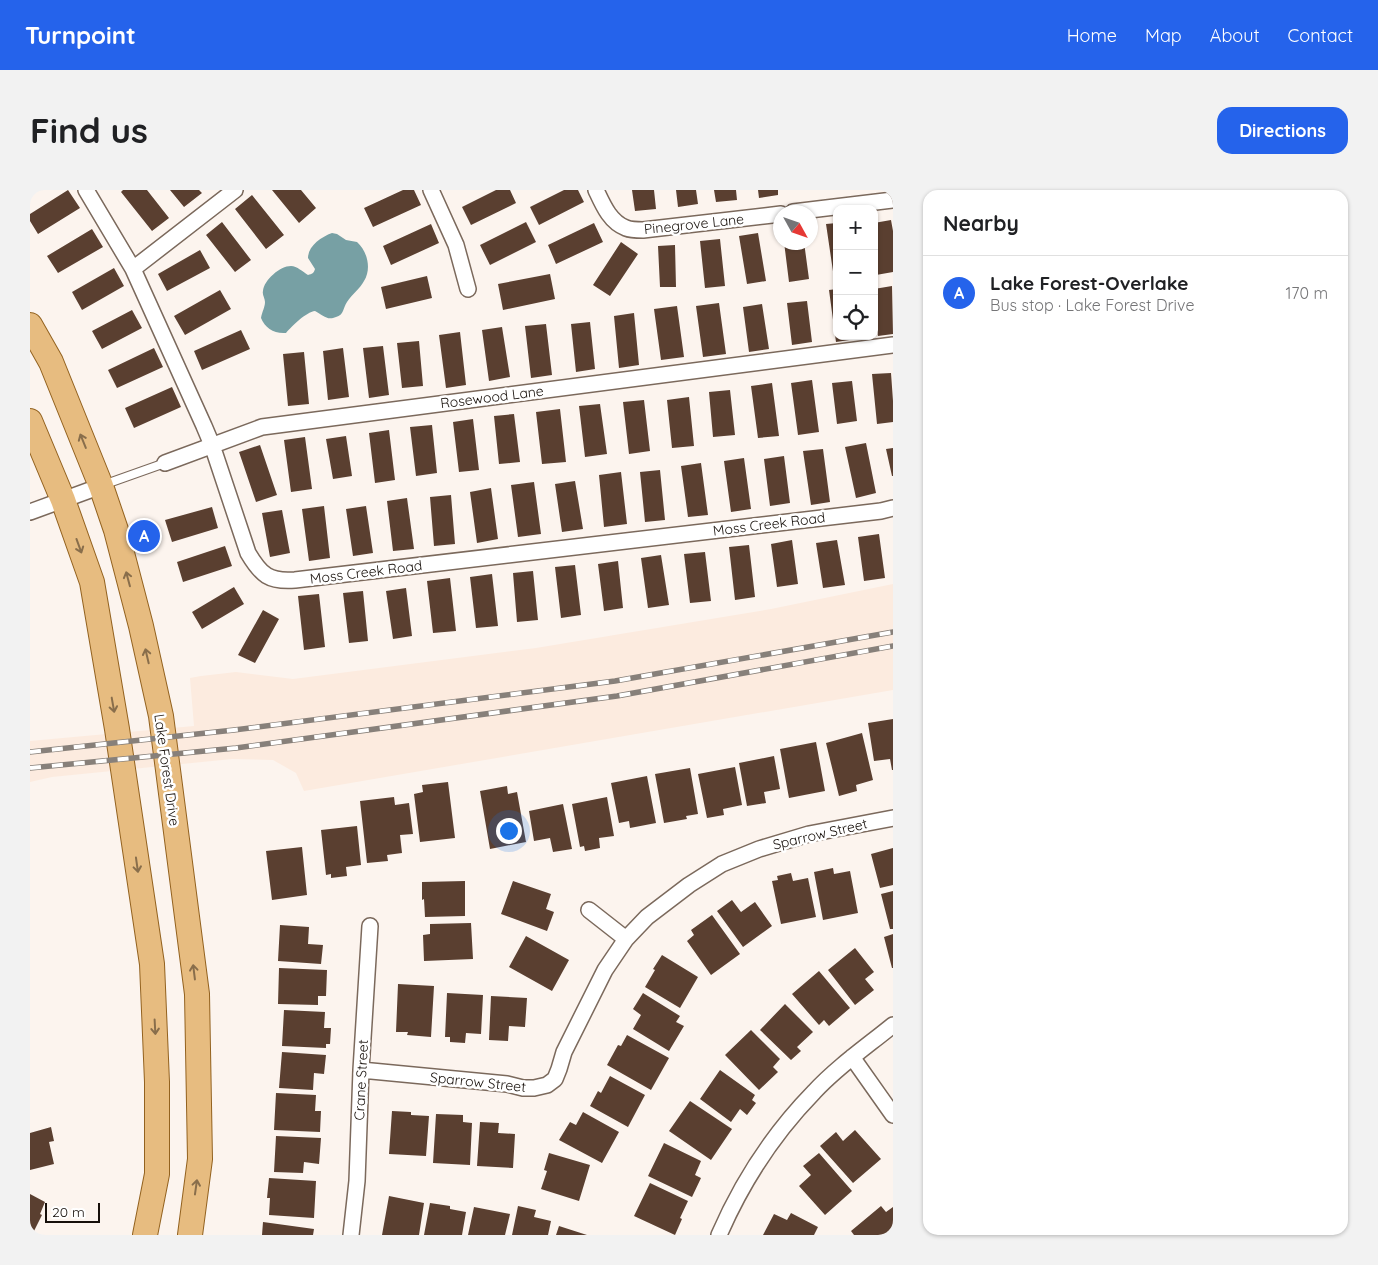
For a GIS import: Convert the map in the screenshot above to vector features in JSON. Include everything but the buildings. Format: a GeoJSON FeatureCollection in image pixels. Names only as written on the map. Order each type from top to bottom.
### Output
{"type":"FeatureCollection","features":[{"type":"Feature","properties":{"kind":"main road","name":"Lake Forest Drive"},"geometry":{"type":"LineString","coordinates":[[30,325],[51,362],[101,486],[116,530],[141,626],[161,716],[197,994],[200,1159],[190,1235]]}},
{"type":"Feature","properties":{"kind":"main road"},"geometry":{"type":"LineString","coordinates":[[30,422],[62,500],[92,582],[117,729],[152,964],[157,1082],[157,1174],[145,1235]]}},
{"type":"Feature","properties":{"kind":"street","name":"Moss Creek Road"},"geometry":{"type":"LineString","coordinates":[[86,190],[133,269],[212,445],[248,553],[256,567],[267,577],[280,581],[881,511],[893,508]]}},
{"type":"Feature","properties":{"kind":"street"},"geometry":{"type":"LineString","coordinates":[[133,269],[236,190]]}},
{"type":"Feature","properties":{"kind":"street"},"geometry":{"type":"LineString","coordinates":[[431,190],[456,245],[468,289]]}},
{"type":"Feature","properties":{"kind":"street","name":"Pinegrove Lane"},"geometry":{"type":"LineString","coordinates":[[596,190],[604,208],[613,220],[626,228],[643,230],[773,215]]}},
{"type":"Feature","properties":{"kind":"street"},"geometry":{"type":"LineString","coordinates":[[818,209],[893,200]]}},
{"type":"Feature","properties":{"kind":"street","name":"Rosewood Lane"},"geometry":{"type":"LineString","coordinates":[[165,463],[262,427],[893,345]]}},
{"type":"Feature","properties":{"kind":"street"},"geometry":{"type":"LineString","coordinates":[[30,512],[101,486]]}},
{"type":"Feature","properties":{"kind":"street","name":"Sparrow Street"},"geometry":{"type":"LineString","coordinates":[[361,1070],[507,1084],[523,1088],[547,1086],[555,1079],[564,1052],[605,970],[626,939],[647,917],[689,885],[722,864],[759,849],[809,834],[893,818]]}},
{"type":"Feature","properties":{"kind":"street"},"geometry":{"type":"LineString","coordinates":[[589,910],[626,939]]}},
{"type":"Feature","properties":{"kind":"street","name":"Crane Street"},"geometry":{"type":"LineString","coordinates":[[351,1235],[357,1181],[361,1070],[370,926]]}},
{"type":"Feature","properties":{"kind":"street"},"geometry":{"type":"LineString","coordinates":[[719,1235],[732,1206],[759,1158],[780,1131],[814,1091],[852,1057],[893,1025]]}},
{"type":"Feature","properties":{"kind":"street"},"geometry":{"type":"LineString","coordinates":[[852,1057],[893,1115]]}},
{"type":"Feature","properties":{"kind":"lane","name":"Rosewood Lane"},"geometry":{"type":"LineString","coordinates":[[101,486],[165,463]]}},
{"type":"Feature","properties":{"kind":"shaded area"},"geometry":{"type":"Polygon","coordinates":[[[893,584],[893,690],[304,791],[296,773],[273,760],[232,759],[52,777],[30,782],[30,741],[194,726],[190,678],[236,672],[293,679],[536,648],[771,609],[893,584]]]}},
{"type":"Feature","properties":{"kind":"water"},"geometry":{"type":"Polygon","coordinates":[[[332,233],[346,240],[357,242],[361,246],[366,255],[368,265],[368,271],[362,284],[349,299],[339,316],[328,318],[315,311],[295,323],[286,333],[270,330],[261,318],[265,304],[263,291],[266,282],[282,268],[291,266],[308,275],[313,273],[315,269],[308,258],[310,250],[320,240],[332,233]]]}},
{"type":"Feature","properties":{"kind":"railway"},"geometry":{"type":"LineString","coordinates":[[30,752],[234,730],[615,681],[893,632]]}},
{"type":"Feature","properties":{"kind":"railway"},"geometry":{"type":"LineString","coordinates":[[30,768],[236,748],[617,696],[893,646]]}},
{"type":"Feature","properties":{"kind":"place","name":"Lake Forest-Overlake"},"geometry":{"type":"Point","coordinates":[144,536]}}]}
